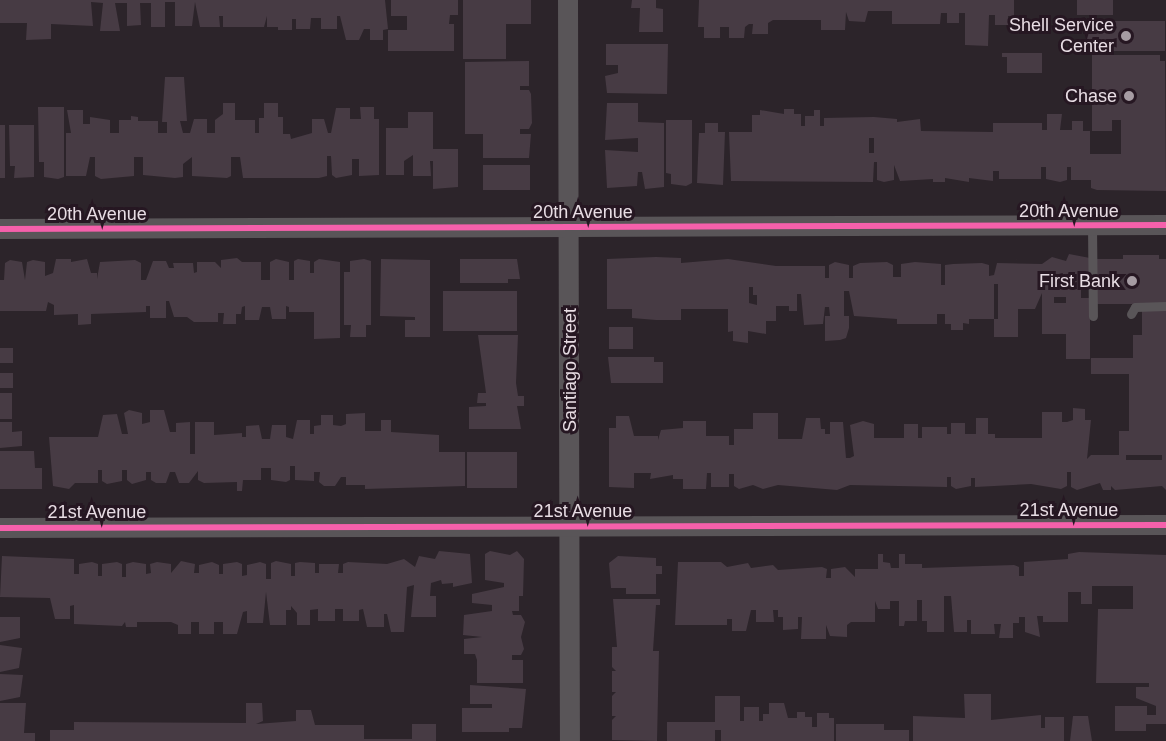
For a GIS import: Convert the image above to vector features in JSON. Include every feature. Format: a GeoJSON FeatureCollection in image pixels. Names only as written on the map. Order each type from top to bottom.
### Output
{"type":"FeatureCollection","features":[{"type":"Feature","properties":{"kind":"street","name":"Santiago Street"},"geometry":{"type":"LineString","coordinates":[[568,0],[570,741]]}},
{"type":"Feature","properties":{"kind":"street","name":"20th Avenue"},"geometry":{"type":"LineString","coordinates":[[0,229],[1166,225]]}},
{"type":"Feature","properties":{"kind":"street","name":"21st Avenue"},"geometry":{"type":"LineString","coordinates":[[0,528],[1166,525]]}},
{"type":"Feature","properties":{"kind":"lane"},"geometry":{"type":"LineString","coordinates":[[1092,226],[1094,316]]}},
{"type":"Feature","properties":{"kind":"lane"},"geometry":{"type":"LineString","coordinates":[[1131,314],[1135,307],[1166,306]]}},
{"type":"Feature","properties":{"kind":"building"},"geometry":{"type":"Polygon","coordinates":[[[0,0],[385,0],[388,29],[383,30],[383,40],[370,40],[370,29],[364,29],[359,40],[346,40],[340,16],[337,16],[337,29],[321,29],[321,18],[311,18],[310,29],[296,29],[296,19],[292,19],[292,30],[278,30],[278,27],[267,27],[267,16],[264,27],[223,27],[223,16],[219,16],[220,27],[200,27],[195,2],[192,26],[175,26],[175,2],[165,2],[165,27],[151,27],[151,3],[140,3],[141,25],[127,26],[127,3],[115,3],[120,31],[100,31],[103,3],[91,2],[93,26],[51,24],[51,39],[26,40],[27,23],[0,23],[0,0]]]}},
{"type":"Feature","properties":{"kind":"building"},"geometry":{"type":"Polygon","coordinates":[[[391,0],[458,0],[458,15],[450,15],[449,24],[454,24],[454,51],[388,51],[388,30],[407,30],[407,16],[391,16],[391,0]]]}},
{"type":"Feature","properties":{"kind":"building"},"geometry":{"type":"Polygon","coordinates":[[[463,0],[531,0],[531,24],[506,24],[506,59],[463,59],[463,0]]]}},
{"type":"Feature","properties":{"kind":"building"},"geometry":{"type":"Polygon","coordinates":[[[632,0],[656,0],[656,8],[663,9],[663,32],[639,32],[640,8],[631,8],[632,0]]]}},
{"type":"Feature","properties":{"kind":"building"},"geometry":{"type":"Polygon","coordinates":[[[699,0],[1014,0],[1014,16],[1008,16],[1008,25],[995,25],[995,15],[989,15],[988,46],[965,45],[965,13],[959,13],[959,23],[947,23],[947,13],[941,13],[940,24],[892,24],[892,11],[868,11],[865,22],[849,21],[846,12],[845,30],[821,30],[821,20],[773,20],[768,23],[768,34],[752,34],[753,24],[749,24],[745,27],[744,38],[729,38],[729,27],[720,27],[720,38],[704,38],[704,27],[698,27],[699,0]]]}},
{"type":"Feature","properties":{"kind":"building"},"geometry":{"type":"Polygon","coordinates":[[[1077,0],[1113,0],[1113,15],[1077,15],[1077,0]]]}},
{"type":"Feature","properties":{"kind":"building","name":"Shell Service Center"},"geometry":{"type":"Polygon","coordinates":[[[1086,21],[1165,21],[1165,51],[1086,51],[1086,21]]]}},
{"type":"Feature","properties":{"kind":"building"},"geometry":{"type":"Polygon","coordinates":[[[606,44],[668,44],[667,94],[607,93],[605,76],[618,73],[618,65],[606,65],[606,44]]]}},
{"type":"Feature","properties":{"kind":"building"},"geometry":{"type":"Polygon","coordinates":[[[1002,53],[1042,53],[1042,73],[1007,73],[1007,57],[1002,57],[1002,53]]]}},
{"type":"Feature","properties":{"kind":"building"},"geometry":{"type":"Polygon","coordinates":[[[1092,55],[1160,55],[1160,61],[1165,61],[1166,191],[1097,190],[1091,188],[1091,180],[1071,180],[1071,167],[1067,167],[1067,180],[1060,182],[1046,179],[1046,167],[1041,167],[1041,179],[999,179],[999,171],[993,171],[993,181],[969,178],[969,182],[945,178],[945,182],[933,182],[933,179],[900,181],[894,165],[894,180],[884,182],[877,180],[877,162],[874,162],[873,182],[731,181],[729,132],[752,132],[752,115],[760,115],[760,110],[784,114],[784,109],[794,109],[794,114],[801,114],[801,126],[805,126],[805,116],[814,116],[814,110],[820,110],[820,126],[824,126],[824,118],[874,117],[897,119],[897,122],[920,119],[921,131],[993,132],[993,123],[1042,123],[1042,130],[1047,130],[1047,114],[1062,114],[1060,130],[1072,130],[1072,121],[1083,121],[1083,131],[1090,131],[1090,154],[1121,154],[1121,120],[1112,120],[1112,131],[1092,131],[1092,55]],[[869,138],[869,153],[874,153],[874,138],[869,138]]]}},
{"type":"Feature","properties":{"kind":"building"},"geometry":{"type":"Polygon","coordinates":[[[529,61],[529,86],[520,86],[520,90],[529,90],[531,94],[532,123],[529,129],[520,129],[520,134],[531,134],[529,158],[483,158],[483,134],[465,134],[465,62],[529,61]]]}},
{"type":"Feature","properties":{"kind":"building"},"geometry":{"type":"Polygon","coordinates":[[[165,77],[184,77],[187,121],[180,121],[183,133],[190,133],[194,119],[207,119],[207,133],[215,133],[215,120],[223,114],[223,103],[235,103],[235,120],[255,120],[255,133],[259,133],[259,118],[264,118],[264,103],[278,103],[278,117],[283,117],[283,134],[290,134],[291,139],[312,133],[312,119],[324,119],[328,133],[331,133],[336,108],[350,108],[350,119],[361,119],[360,107],[374,107],[374,119],[379,119],[379,175],[359,176],[359,159],[352,159],[352,175],[336,178],[332,175],[331,156],[327,156],[327,176],[319,178],[243,178],[240,157],[231,157],[231,176],[227,178],[192,176],[192,157],[183,164],[183,177],[143,175],[143,157],[134,157],[134,176],[101,179],[95,176],[95,157],[90,157],[86,176],[66,176],[66,133],[71,133],[67,110],[83,110],[83,124],[90,124],[90,117],[110,120],[110,133],[119,133],[119,120],[131,120],[131,116],[138,117],[138,121],[158,121],[158,133],[167,133],[167,122],[162,122],[165,77]]]}},
{"type":"Feature","properties":{"kind":"building"},"geometry":{"type":"Polygon","coordinates":[[[607,103],[638,103],[638,122],[664,123],[664,187],[645,189],[642,172],[638,172],[637,186],[607,188],[605,150],[638,152],[638,138],[605,140],[607,103]]]}},
{"type":"Feature","properties":{"kind":"building"},"geometry":{"type":"Polygon","coordinates":[[[38,107],[64,107],[64,177],[58,179],[44,177],[44,162],[39,162],[38,107]]]}},
{"type":"Feature","properties":{"kind":"building"},"geometry":{"type":"Polygon","coordinates":[[[408,112],[433,112],[433,149],[458,149],[458,187],[433,189],[433,161],[430,161],[431,176],[413,176],[413,155],[404,161],[404,175],[386,175],[386,128],[408,128],[408,112]]]}},
{"type":"Feature","properties":{"kind":"building"},"geometry":{"type":"Polygon","coordinates":[[[666,120],[692,120],[692,183],[686,186],[671,184],[671,174],[666,173],[666,120]]]}},
{"type":"Feature","properties":{"kind":"building"},"geometry":{"type":"Polygon","coordinates":[[[705,123],[718,123],[718,132],[725,132],[723,185],[697,183],[699,133],[705,133],[705,123]]]}},
{"type":"Feature","properties":{"kind":"building"},"geometry":{"type":"Polygon","coordinates":[[[0,125],[5,125],[5,178],[0,178],[0,125]]]}},
{"type":"Feature","properties":{"kind":"building"},"geometry":{"type":"Polygon","coordinates":[[[9,125],[34,125],[34,177],[14,178],[15,166],[10,166],[9,125]]]}},
{"type":"Feature","properties":{"kind":"building"},"geometry":{"type":"Polygon","coordinates":[[[483,165],[530,165],[530,190],[483,190],[483,165]]]}},
{"type":"Feature","properties":{"kind":"building"},"geometry":{"type":"Polygon","coordinates":[[[1069,254],[1090,258],[1090,286],[1081,286],[1081,298],[1090,298],[1090,359],[1066,359],[1066,334],[1042,334],[1042,293],[1035,309],[1018,309],[1018,337],[994,337],[994,319],[969,319],[969,324],[963,323],[963,330],[951,330],[951,324],[945,324],[945,314],[937,314],[937,324],[897,324],[897,319],[854,316],[849,291],[844,291],[844,316],[849,316],[849,328],[846,338],[840,340],[825,341],[825,316],[830,316],[829,307],[825,307],[823,324],[804,325],[801,294],[797,294],[797,311],[789,311],[789,306],[776,306],[776,321],[766,321],[766,334],[748,331],[748,343],[733,341],[733,331],[728,332],[728,309],[681,309],[681,320],[656,320],[632,318],[632,309],[607,309],[607,259],[681,258],[681,263],[728,259],[776,266],[825,266],[825,278],[829,278],[829,265],[835,262],[849,265],[849,278],[853,278],[853,266],[860,263],[887,262],[893,265],[893,277],[901,277],[901,264],[915,262],[941,264],[941,285],[945,285],[945,265],[982,263],[989,265],[989,276],[994,275],[997,263],[1042,264],[1052,257],[1066,261],[1069,254]],[[994,284],[994,319],[998,319],[998,284],[994,284]],[[749,287],[749,303],[757,305],[757,295],[753,295],[753,287],[749,287]],[[1054,297],[1054,303],[1066,303],[1066,297],[1054,297]]]}},
{"type":"Feature","properties":{"kind":"building","name":"First Bank"},"geometry":{"type":"Polygon","coordinates":[[[1123,255],[1159,255],[1159,259],[1166,259],[1166,304],[1097,304],[1097,259],[1123,259],[1123,255]]]}},
{"type":"Feature","properties":{"kind":"building"},"geometry":{"type":"Polygon","coordinates":[[[237,258],[242,262],[261,262],[261,280],[270,280],[270,262],[276,259],[289,262],[289,280],[294,280],[294,261],[298,259],[310,261],[310,273],[314,273],[314,262],[319,259],[340,262],[340,338],[314,339],[314,312],[289,312],[289,307],[286,306],[286,319],[272,319],[270,307],[262,307],[259,320],[245,320],[245,306],[242,307],[241,314],[236,314],[236,324],[223,324],[224,313],[218,313],[218,322],[194,322],[187,317],[174,317],[169,301],[166,301],[166,318],[150,318],[150,306],[146,306],[146,312],[91,314],[91,324],[78,325],[78,314],[54,315],[54,305],[48,302],[46,311],[0,311],[0,280],[4,280],[5,263],[10,260],[22,262],[25,280],[27,262],[33,260],[45,262],[45,276],[53,273],[56,259],[71,259],[71,262],[87,259],[91,273],[97,273],[97,279],[100,262],[135,260],[141,263],[141,280],[146,280],[153,261],[166,261],[169,268],[174,268],[173,263],[193,263],[194,273],[197,272],[197,262],[215,262],[221,268],[221,260],[237,258]]]}},
{"type":"Feature","properties":{"kind":"building"},"geometry":{"type":"Polygon","coordinates":[[[364,259],[371,261],[371,325],[366,325],[366,337],[350,337],[351,325],[344,325],[344,272],[350,272],[350,261],[364,259]]]}},
{"type":"Feature","properties":{"kind":"building"},"geometry":{"type":"Polygon","coordinates":[[[381,259],[430,260],[430,337],[405,337],[405,320],[415,320],[415,317],[380,316],[381,259]]]}},
{"type":"Feature","properties":{"kind":"building"},"geometry":{"type":"Polygon","coordinates":[[[460,259],[517,259],[520,279],[508,279],[508,283],[460,283],[460,259]]]}},
{"type":"Feature","properties":{"kind":"building"},"geometry":{"type":"Polygon","coordinates":[[[443,291],[517,291],[517,331],[443,331],[443,291]]]}},
{"type":"Feature","properties":{"kind":"building"},"geometry":{"type":"Polygon","coordinates":[[[1142,309],[1166,309],[1166,490],[1162,486],[1115,490],[1111,486],[1111,490],[1103,490],[1100,483],[1077,490],[1071,487],[1071,472],[1067,472],[1067,486],[1061,489],[1031,484],[975,487],[975,478],[971,478],[971,486],[956,489],[951,486],[951,477],[947,477],[947,487],[850,485],[837,490],[778,485],[763,489],[753,485],[739,489],[734,486],[734,474],[729,474],[729,487],[711,487],[711,473],[707,473],[706,489],[683,489],[683,479],[673,479],[673,475],[650,479],[651,473],[634,473],[634,488],[609,487],[609,428],[616,428],[616,416],[629,416],[634,436],[658,436],[658,440],[661,430],[683,428],[683,421],[706,421],[706,436],[729,436],[729,445],[734,445],[734,429],[753,429],[753,413],[778,413],[778,439],[802,439],[806,418],[820,418],[821,429],[825,429],[825,434],[830,434],[830,422],[843,422],[846,458],[850,458],[854,456],[850,425],[863,421],[874,424],[874,438],[904,438],[904,424],[918,424],[918,438],[922,438],[922,427],[947,427],[947,434],[951,434],[951,423],[965,423],[965,434],[976,434],[976,418],[988,418],[988,434],[995,434],[995,438],[1042,438],[1042,412],[1062,412],[1062,422],[1067,422],[1073,420],[1073,408],[1085,409],[1085,420],[1091,420],[1087,459],[1091,455],[1119,455],[1119,431],[1129,431],[1129,374],[1091,374],[1091,358],[1133,358],[1133,335],[1142,335],[1142,309]],[[1126,455],[1126,460],[1162,460],[1162,455],[1126,455]]]}},
{"type":"Feature","properties":{"kind":"building"},"geometry":{"type":"Polygon","coordinates":[[[609,327],[633,327],[633,349],[609,349],[609,327]]]}},
{"type":"Feature","properties":{"kind":"building"},"geometry":{"type":"Polygon","coordinates":[[[478,335],[518,335],[516,383],[518,396],[524,396],[524,406],[517,406],[521,429],[469,429],[469,407],[486,406],[486,403],[477,403],[478,393],[486,393],[478,335]]]}},
{"type":"Feature","properties":{"kind":"building"},"geometry":{"type":"Polygon","coordinates":[[[0,348],[13,348],[13,363],[0,363],[0,348]]]}},
{"type":"Feature","properties":{"kind":"building"},"geometry":{"type":"Polygon","coordinates":[[[608,357],[654,357],[654,362],[663,362],[663,383],[611,383],[608,357]]]}},
{"type":"Feature","properties":{"kind":"building"},"geometry":{"type":"Polygon","coordinates":[[[0,373],[13,373],[13,388],[0,388],[0,373]]]}},
{"type":"Feature","properties":{"kind":"building"},"geometry":{"type":"Polygon","coordinates":[[[0,393],[12,393],[12,419],[0,419],[0,393]]]}},
{"type":"Feature","properties":{"kind":"building"},"geometry":{"type":"Polygon","coordinates":[[[129,410],[142,413],[142,424],[150,422],[150,410],[164,410],[170,432],[176,432],[176,423],[190,422],[190,454],[195,454],[195,422],[214,422],[214,435],[242,433],[242,437],[246,437],[246,426],[259,425],[262,439],[270,439],[272,425],[286,425],[286,437],[293,439],[297,420],[310,420],[310,434],[314,434],[314,426],[321,425],[321,415],[333,415],[333,425],[341,426],[346,424],[346,414],[365,413],[365,431],[381,431],[381,420],[391,420],[391,432],[439,435],[439,452],[465,452],[465,486],[365,489],[365,485],[346,485],[346,477],[341,477],[335,486],[324,486],[319,482],[320,472],[314,472],[314,481],[295,480],[295,466],[290,466],[290,480],[286,482],[271,480],[271,468],[261,468],[261,480],[243,480],[242,491],[237,491],[237,482],[204,483],[198,480],[198,471],[189,483],[179,483],[175,472],[170,472],[166,483],[156,483],[151,480],[151,472],[146,472],[146,480],[132,484],[127,480],[127,470],[122,470],[122,481],[107,484],[102,481],[102,470],[98,470],[98,483],[75,483],[69,489],[53,486],[49,437],[98,437],[103,415],[117,414],[122,434],[128,434],[124,413],[129,410]]]}},
{"type":"Feature","properties":{"kind":"building"},"geometry":{"type":"Polygon","coordinates":[[[0,422],[12,422],[12,432],[22,431],[22,446],[0,448],[0,422]]]}},
{"type":"Feature","properties":{"kind":"building"},"geometry":{"type":"Polygon","coordinates":[[[0,451],[34,451],[35,468],[42,468],[42,489],[0,489],[0,451]]]}},
{"type":"Feature","properties":{"kind":"building"},"geometry":{"type":"Polygon","coordinates":[[[467,452],[517,452],[517,488],[467,488],[467,452]]]}},
{"type":"Feature","properties":{"kind":"building"},"geometry":{"type":"Polygon","coordinates":[[[439,551],[470,554],[472,583],[453,587],[453,583],[442,584],[441,580],[431,583],[430,596],[436,596],[436,617],[411,617],[414,585],[407,587],[404,632],[391,632],[387,614],[384,614],[384,627],[367,627],[363,609],[359,610],[359,621],[343,621],[343,609],[335,609],[335,621],[318,621],[318,609],[310,610],[310,625],[297,625],[297,613],[291,606],[291,610],[286,610],[286,625],[270,625],[266,592],[263,623],[247,623],[247,611],[243,612],[237,634],[223,634],[223,622],[214,622],[214,634],[199,634],[199,622],[191,622],[191,634],[178,634],[178,625],[171,622],[137,622],[137,627],[126,627],[125,622],[122,626],[74,624],[74,605],[70,606],[70,619],[55,619],[50,598],[0,597],[2,556],[74,559],[74,574],[79,574],[79,564],[92,562],[98,564],[98,576],[102,576],[102,564],[117,562],[122,564],[122,577],[126,577],[126,564],[133,562],[146,564],[146,574],[151,573],[150,564],[157,562],[171,564],[171,573],[181,561],[195,564],[194,573],[199,573],[199,565],[212,562],[219,565],[219,574],[223,574],[223,564],[237,562],[242,564],[242,576],[247,575],[247,565],[260,562],[266,564],[266,579],[271,579],[271,563],[276,561],[291,564],[291,576],[295,576],[295,563],[300,562],[315,563],[315,573],[319,573],[319,564],[339,564],[338,573],[343,573],[343,564],[348,562],[387,564],[404,559],[415,567],[419,556],[435,559],[439,551]]]}},
{"type":"Feature","properties":{"kind":"building"},"geometry":{"type":"Polygon","coordinates":[[[490,551],[510,555],[517,551],[524,559],[523,596],[519,596],[519,611],[512,611],[513,615],[521,615],[525,622],[521,637],[524,649],[521,655],[512,655],[512,660],[523,660],[523,683],[477,683],[475,654],[464,654],[464,639],[482,637],[463,635],[464,615],[492,611],[492,605],[472,603],[472,594],[504,587],[504,583],[485,580],[485,554],[490,551]]]}},
{"type":"Feature","properties":{"kind":"building"},"geometry":{"type":"Polygon","coordinates":[[[1079,552],[1166,555],[1166,724],[1146,724],[1146,731],[1115,731],[1115,706],[1147,706],[1147,715],[1156,715],[1156,706],[1136,698],[1136,687],[1149,687],[1149,683],[1096,683],[1098,609],[1133,609],[1133,586],[1092,586],[1092,604],[1081,604],[1081,592],[1068,592],[1068,622],[1043,622],[1043,616],[1037,616],[1040,637],[1025,632],[1025,617],[1019,617],[1019,623],[1013,623],[1013,638],[999,638],[1001,624],[994,624],[995,634],[971,634],[971,620],[967,620],[967,632],[954,632],[951,596],[944,596],[944,632],[927,632],[927,621],[922,621],[922,600],[917,600],[917,621],[905,621],[904,626],[899,626],[899,601],[890,601],[890,609],[878,609],[875,601],[875,622],[851,622],[847,625],[847,637],[830,636],[826,625],[826,639],[801,639],[802,617],[798,617],[798,629],[783,630],[783,617],[778,617],[778,610],[773,610],[774,622],[756,622],[756,610],[751,610],[746,631],[732,631],[732,619],[727,619],[727,625],[675,625],[678,562],[721,562],[727,567],[748,563],[751,568],[773,565],[778,570],[822,567],[827,569],[826,578],[831,578],[831,569],[845,567],[855,577],[855,569],[878,569],[878,554],[883,554],[883,562],[890,563],[891,568],[899,568],[899,554],[905,554],[905,564],[922,564],[922,568],[1014,565],[1019,567],[1019,576],[1024,576],[1024,562],[1068,559],[1068,554],[1079,552]]]}},
{"type":"Feature","properties":{"kind":"building"},"geometry":{"type":"Polygon","coordinates":[[[618,556],[656,558],[656,566],[662,566],[662,574],[656,574],[656,594],[626,594],[626,588],[611,588],[609,563],[618,556]]]}},
{"type":"Feature","properties":{"kind":"building"},"geometry":{"type":"Polygon","coordinates":[[[613,599],[660,599],[660,605],[656,605],[653,651],[659,651],[657,741],[612,740],[612,720],[616,716],[612,716],[612,696],[616,692],[612,692],[612,671],[616,671],[612,667],[612,647],[617,647],[613,599]]]}},
{"type":"Feature","properties":{"kind":"building"},"geometry":{"type":"Polygon","coordinates":[[[0,617],[20,617],[20,638],[0,642],[0,617]]]}},
{"type":"Feature","properties":{"kind":"building"},"geometry":{"type":"Polygon","coordinates":[[[0,645],[22,648],[19,668],[0,672],[0,645]]]}},
{"type":"Feature","properties":{"kind":"building"},"geometry":{"type":"Polygon","coordinates":[[[0,674],[23,675],[20,697],[0,701],[0,674]]]}},
{"type":"Feature","properties":{"kind":"building"},"geometry":{"type":"Polygon","coordinates":[[[470,685],[526,689],[522,728],[509,728],[509,732],[462,732],[462,708],[492,708],[492,704],[470,704],[470,685]]]}},
{"type":"Feature","properties":{"kind":"building"},"geometry":{"type":"Polygon","coordinates":[[[964,694],[991,694],[991,720],[1041,715],[1041,728],[1045,728],[1045,717],[1064,717],[1064,741],[913,741],[913,716],[965,718],[964,694]]]}},
{"type":"Feature","properties":{"kind":"building"},"geometry":{"type":"Polygon","coordinates":[[[715,696],[740,696],[740,721],[744,721],[744,707],[759,707],[759,721],[763,721],[763,714],[769,714],[769,703],[784,703],[788,718],[797,718],[797,712],[805,712],[805,717],[812,717],[812,727],[817,727],[817,713],[829,713],[829,718],[834,718],[834,741],[721,741],[721,730],[715,730],[715,741],[667,741],[667,722],[715,722],[715,696]]]}},
{"type":"Feature","properties":{"kind":"building"},"geometry":{"type":"Polygon","coordinates":[[[0,703],[26,703],[24,733],[35,733],[35,741],[0,741],[0,703]]]}},
{"type":"Feature","properties":{"kind":"building"},"geometry":{"type":"Polygon","coordinates":[[[246,703],[262,703],[263,721],[256,724],[296,721],[296,710],[311,710],[315,725],[364,725],[364,739],[412,739],[412,724],[436,724],[436,741],[50,741],[50,730],[74,730],[74,722],[246,723],[246,703]]]}},
{"type":"Feature","properties":{"kind":"building"},"geometry":{"type":"Polygon","coordinates":[[[1073,716],[1088,716],[1092,741],[1070,741],[1073,716]]]}},
{"type":"Feature","properties":{"kind":"building"},"geometry":{"type":"Polygon","coordinates":[[[836,724],[884,724],[884,730],[909,730],[909,741],[836,741],[836,724]]]}},
{"type":"Feature","properties":{"kind":"cycle path"},"geometry":{"type":"LineString","coordinates":[[0,229],[1166,225]]}},
{"type":"Feature","properties":{"kind":"cycle path"},"geometry":{"type":"LineString","coordinates":[[0,528],[1166,525]]}},
{"type":"Feature","properties":{"kind":"place","name":"Shell Service Center"},"geometry":{"type":"Point","coordinates":[1126,36]}},
{"type":"Feature","properties":{"kind":"place","name":"Chase"},"geometry":{"type":"Point","coordinates":[1129,96]}},
{"type":"Feature","properties":{"kind":"place","name":"First Bank"},"geometry":{"type":"Point","coordinates":[1132,281]}}]}
